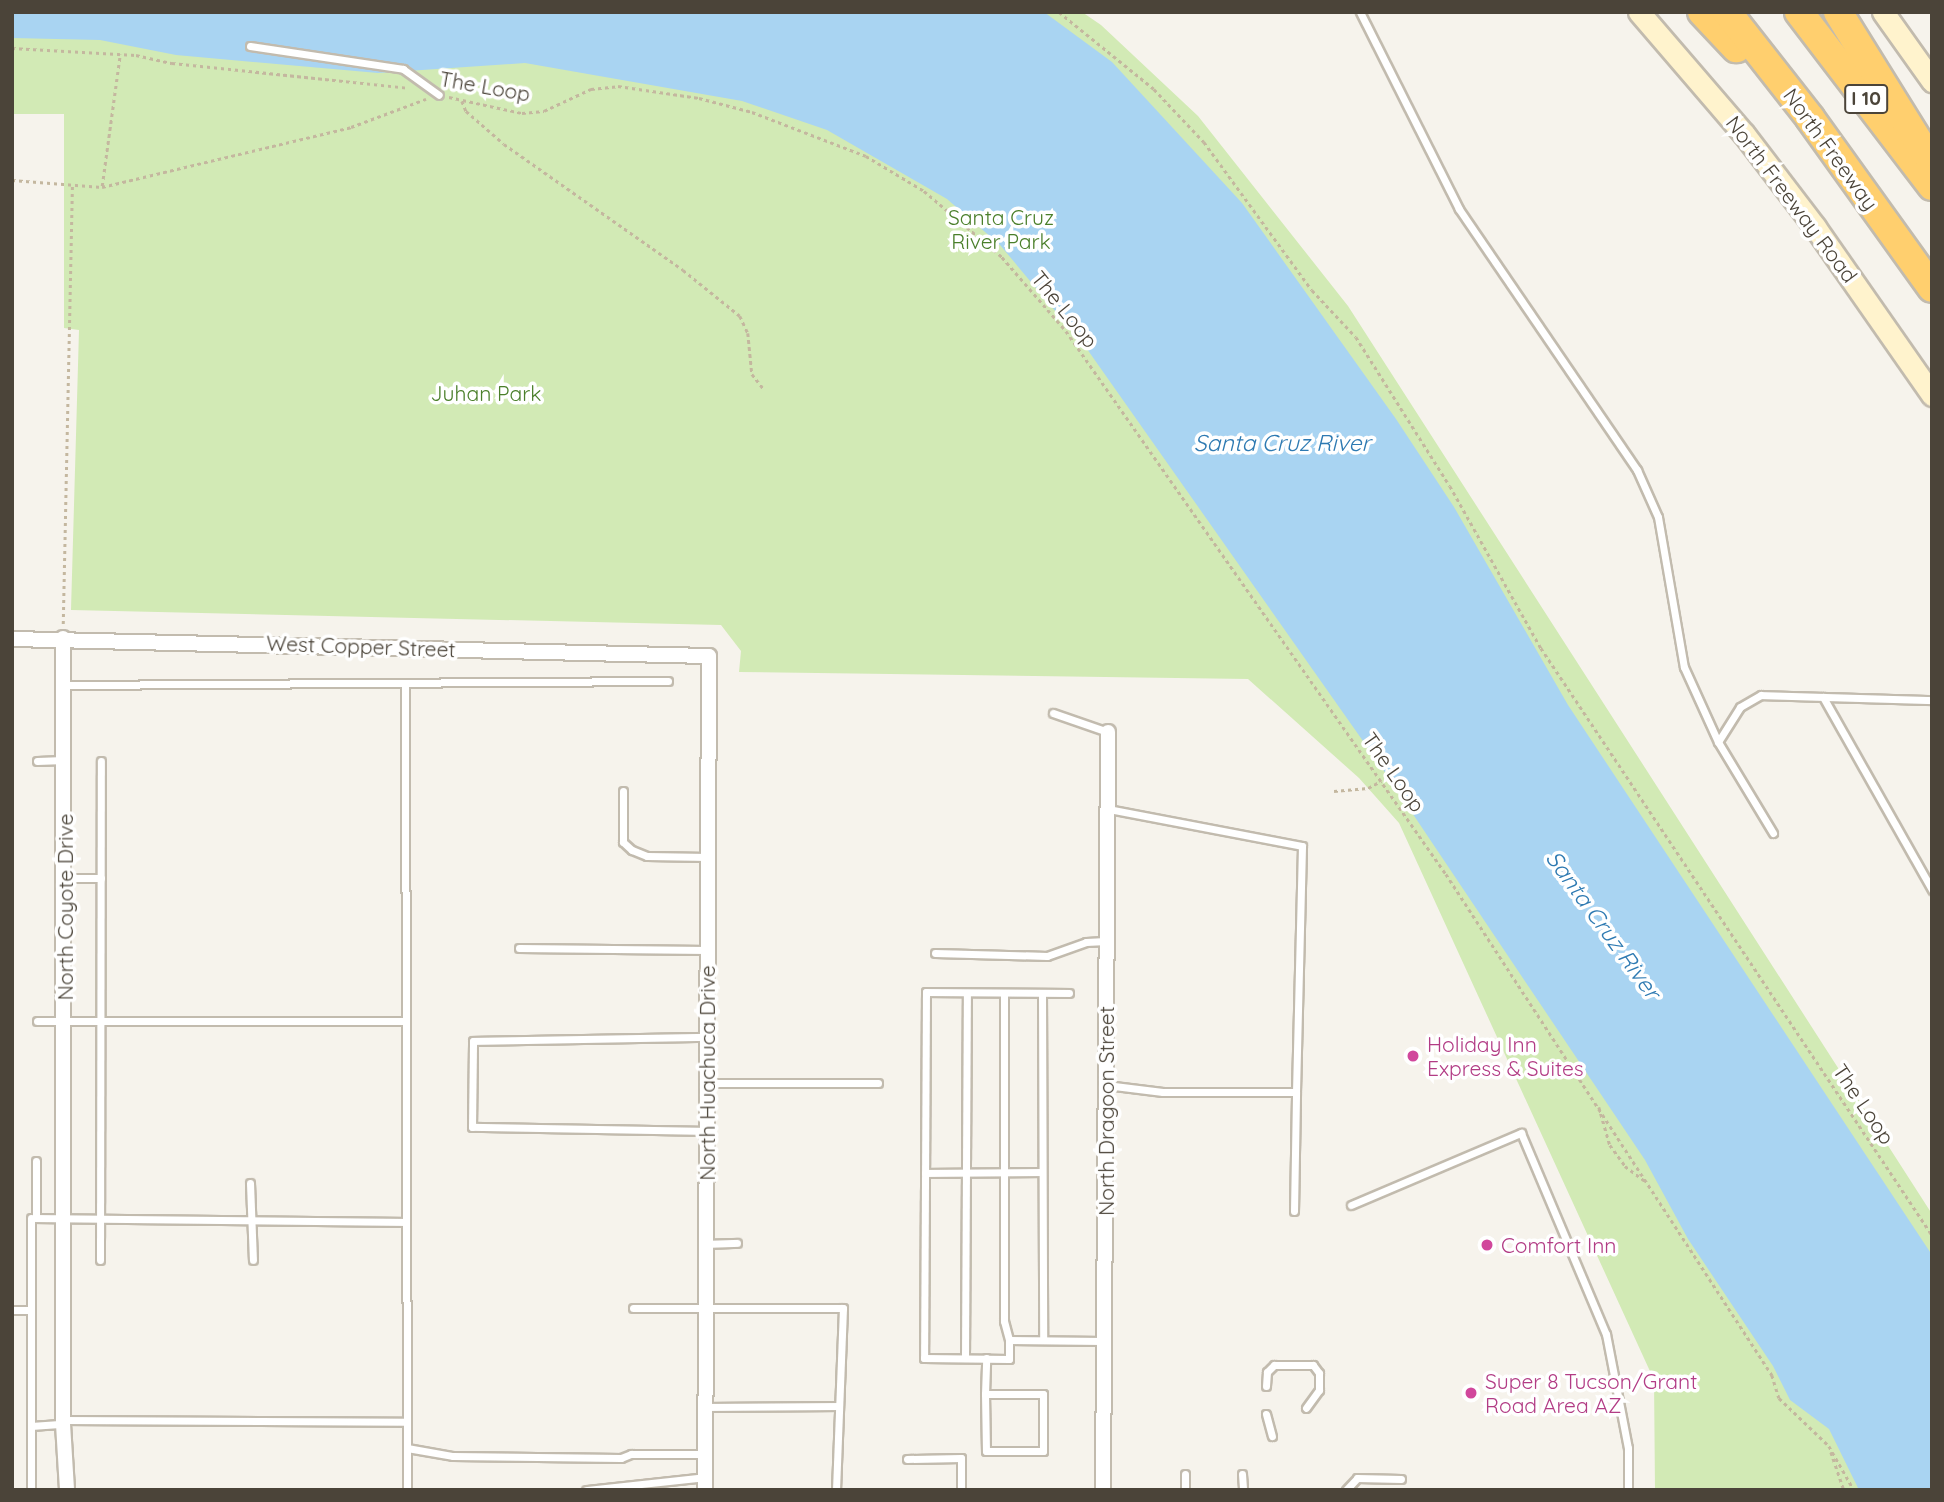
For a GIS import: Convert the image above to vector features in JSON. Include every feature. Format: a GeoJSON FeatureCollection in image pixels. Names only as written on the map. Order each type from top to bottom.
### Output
{"type":"FeatureCollection","features":[{"type":"Feature","properties":{"kind":"highway"},"geometry":{"type":"LineString","coordinates":[[1702,12],[1855,181]]}},
{"type":"Feature","properties":{"kind":"highway","name":"North Freeway"},"geometry":{"type":"LineString","coordinates":[[1727,12],[1932,288]]}},
{"type":"Feature","properties":{"kind":"highway","name":"I 10"},"geometry":{"type":"LineString","coordinates":[[1799,12],[1932,186]]}},
{"type":"Feature","properties":{"kind":"highway"},"geometry":{"type":"LineString","coordinates":[[1838,12],[1932,163]]}},
{"type":"Feature","properties":{"kind":"main road","name":"North Freeway Road"},"geometry":{"type":"LineString","coordinates":[[1639,12],[1744,134],[1815,227],[1932,395]]}},
{"type":"Feature","properties":{"kind":"main road"},"geometry":{"type":"LineString","coordinates":[[1883,12],[1932,81]]}},
{"type":"Feature","properties":{"kind":"street","name":"West Copper Street"},"geometry":{"type":"LineString","coordinates":[[12,639],[63,638],[709,656]]}},
{"type":"Feature","properties":{"kind":"street","name":"North Coyote Drive"},"geometry":{"type":"LineString","coordinates":[[63,638],[63,1422],[67,1490]]}},
{"type":"Feature","properties":{"kind":"street","name":"North Huachuca Drive"},"geometry":{"type":"LineString","coordinates":[[705,1483],[709,656]]}},
{"type":"Feature","properties":{"kind":"street","name":"North Dragoon Street"},"geometry":{"type":"LineString","coordinates":[[1103,1490],[1108,732]]}},
{"type":"Feature","properties":{"kind":"lane"},"geometry":{"type":"LineString","coordinates":[[1360,12],[1459,209],[1637,470],[1658,517],[1684,667],[1718,742],[1773,833]]}},
{"type":"Feature","properties":{"kind":"lane"},"geometry":{"type":"LineString","coordinates":[[250,46],[403,69],[439,94]]}},
{"type":"Feature","properties":{"kind":"lane"},"geometry":{"type":"LineString","coordinates":[[65,685],[668,681]]}},
{"type":"Feature","properties":{"kind":"lane"},"geometry":{"type":"LineString","coordinates":[[405,683],[407,1490]]}},
{"type":"Feature","properties":{"kind":"lane"},"geometry":{"type":"LineString","coordinates":[[1718,742],[1740,707],[1761,695],[1932,700]]}},
{"type":"Feature","properties":{"kind":"lane"},"geometry":{"type":"LineString","coordinates":[[1823,696],[1932,890]]}},
{"type":"Feature","properties":{"kind":"lane"},"geometry":{"type":"LineString","coordinates":[[1053,713],[1108,732]]}},
{"type":"Feature","properties":{"kind":"lane"},"geometry":{"type":"LineString","coordinates":[[37,761],[65,760]]}},
{"type":"Feature","properties":{"kind":"lane"},"geometry":{"type":"LineString","coordinates":[[100,1259],[101,761]]}},
{"type":"Feature","properties":{"kind":"lane"},"geometry":{"type":"LineString","coordinates":[[623,791],[623,842],[632,850],[647,856],[708,858]]}},
{"type":"Feature","properties":{"kind":"lane"},"geometry":{"type":"LineString","coordinates":[[1108,808],[1302,846],[1294,1211]]}},
{"type":"Feature","properties":{"kind":"lane"},"geometry":{"type":"LineString","coordinates":[[65,878],[101,878]]}},
{"type":"Feature","properties":{"kind":"lane"},"geometry":{"type":"LineString","coordinates":[[935,953],[1047,956],[1086,942],[1107,942]]}},
{"type":"Feature","properties":{"kind":"lane"},"geometry":{"type":"LineString","coordinates":[[519,948],[708,950]]}},
{"type":"Feature","properties":{"kind":"lane"},"geometry":{"type":"LineString","coordinates":[[1004,993],[1004,1321],[1009,1340],[1009,1359],[924,1358],[926,992],[1069,993]]}},
{"type":"Feature","properties":{"kind":"lane"},"geometry":{"type":"LineString","coordinates":[[965,1358],[967,993]]}},
{"type":"Feature","properties":{"kind":"lane"},"geometry":{"type":"LineString","coordinates":[[1042,993],[1043,1340]]}},
{"type":"Feature","properties":{"kind":"lane"},"geometry":{"type":"LineString","coordinates":[[37,1021],[406,1021]]}},
{"type":"Feature","properties":{"kind":"lane"},"geometry":{"type":"LineString","coordinates":[[707,1037],[472,1041],[472,1127],[707,1131]]}},
{"type":"Feature","properties":{"kind":"lane"},"geometry":{"type":"LineString","coordinates":[[707,1083],[878,1083]]}},
{"type":"Feature","properties":{"kind":"lane"},"geometry":{"type":"LineString","coordinates":[[1106,1085],[1163,1092],[1296,1092]]}},
{"type":"Feature","properties":{"kind":"lane"},"geometry":{"type":"LineString","coordinates":[[1351,1205],[1521,1133],[1606,1334],[1628,1448],[1628,1490]]}},
{"type":"Feature","properties":{"kind":"lane"},"geometry":{"type":"LineString","coordinates":[[36,1161],[36,1218],[406,1222]]}},
{"type":"Feature","properties":{"kind":"lane"},"geometry":{"type":"LineString","coordinates":[[925,1172],[1042,1172]]}},
{"type":"Feature","properties":{"kind":"lane"},"geometry":{"type":"LineString","coordinates":[[250,1182],[253,1259]]}},
{"type":"Feature","properties":{"kind":"lane"},"geometry":{"type":"LineString","coordinates":[[31,1218],[31,1490]]}},
{"type":"Feature","properties":{"kind":"lane"},"geometry":{"type":"LineString","coordinates":[[706,1244],[737,1243]]}},
{"type":"Feature","properties":{"kind":"lane"},"geometry":{"type":"LineString","coordinates":[[633,1308],[843,1308],[836,1490]]}},
{"type":"Feature","properties":{"kind":"lane"},"geometry":{"type":"LineString","coordinates":[[12,1310],[31,1310]]}},
{"type":"Feature","properties":{"kind":"lane"},"geometry":{"type":"LineString","coordinates":[[1009,1340],[1104,1341]]}},
{"type":"Feature","properties":{"kind":"lane"},"geometry":{"type":"LineString","coordinates":[[985,1394],[1043,1394],[1043,1451],[986,1451],[985,1394],[986,1358]]}},
{"type":"Feature","properties":{"kind":"lane"},"geometry":{"type":"LineString","coordinates":[[1266,1385],[1267,1372],[1274,1365],[1313,1365],[1319,1373],[1319,1390],[1306,1408]]}},
{"type":"Feature","properties":{"kind":"lane"},"geometry":{"type":"LineString","coordinates":[[705,1407],[838,1406]]}},
{"type":"Feature","properties":{"kind":"lane"},"geometry":{"type":"LineString","coordinates":[[1266,1414],[1272,1436]]}},
{"type":"Feature","properties":{"kind":"lane"},"geometry":{"type":"LineString","coordinates":[[31,1426],[63,1422],[407,1422]]}},
{"type":"Feature","properties":{"kind":"lane"},"geometry":{"type":"LineString","coordinates":[[407,1448],[453,1456],[621,1458],[705,1454]]}},
{"type":"Feature","properties":{"kind":"lane"},"geometry":{"type":"LineString","coordinates":[[908,1459],[961,1458],[961,1490]]}},
{"type":"Feature","properties":{"kind":"lane"},"geometry":{"type":"LineString","coordinates":[[1185,1474],[1185,1490]]}},
{"type":"Feature","properties":{"kind":"lane"},"geometry":{"type":"LineString","coordinates":[[1242,1474],[1242,1490]]}},
{"type":"Feature","properties":{"kind":"lane"},"geometry":{"type":"LineString","coordinates":[[1346,1490],[1357,1478],[1401,1479]]}},
{"type":"Feature","properties":{"kind":"lane"},"geometry":{"type":"LineString","coordinates":[[586,1490],[705,1483]]}},
{"type":"Feature","properties":{"kind":"path","name":"The Loop"},"geometry":{"type":"LineString","coordinates":[[1059,12],[1154,89],[1204,142],[1312,290],[1356,337],[1450,486],[1541,648],[1932,1235]]}},
{"type":"Feature","properties":{"kind":"path","name":"The Loop"},"geometry":{"type":"LineString","coordinates":[[12,47],[120,54],[392,85],[522,113],[544,111],[591,89],[618,86],[699,98],[822,136],[925,191],[1002,257],[1066,331],[1381,781],[1598,1106],[1772,1375],[1779,1398],[1829,1446],[1854,1490]]}},
{"type":"Feature","properties":{"kind":"path"},"geometry":{"type":"LineString","coordinates":[[102,187],[120,54]]}},
{"type":"Feature","properties":{"kind":"path"},"geometry":{"type":"LineString","coordinates":[[12,180],[102,187],[351,127],[439,94]]}},
{"type":"Feature","properties":{"kind":"path"},"geometry":{"type":"LineString","coordinates":[[462,101],[466,111],[504,144],[683,270],[740,316],[748,333],[752,374],[763,388]]}},
{"type":"Feature","properties":{"kind":"path"},"geometry":{"type":"LineString","coordinates":[[63,638],[72,185]]}},
{"type":"Feature","properties":{"kind":"path"},"geometry":{"type":"LineString","coordinates":[[1334,791],[1368,788],[1381,781]]}},
{"type":"Feature","properties":{"kind":"path","name":"The Loop"},"geometry":{"type":"LineString","coordinates":[[1598,1106],[1610,1145],[1635,1176],[1648,1183]]}},
{"type":"Feature","properties":{"kind":"path"},"geometry":{"type":"LineString","coordinates":[[1829,1446],[1844,1490]]}},
{"type":"Feature","properties":{"kind":"green space","name":"Santa Cruz River Park"},"geometry":{"type":"Polygon","coordinates":[[[12,12],[1082,12],[1101,25],[1198,116],[1348,306],[1932,1214],[1932,1490],[1655,1490],[1654,1380],[1399,823],[1359,778],[1248,679],[739,672],[741,651],[721,625],[71,610],[79,330],[64,328],[64,114],[12,114],[12,12]]]}},
{"type":"Feature","properties":{"kind":"water","name":"Santa Cruz River"},"geometry":{"type":"Polygon","coordinates":[[[12,12],[1044,12],[1112,62],[1242,203],[1396,419],[1454,507],[1568,705],[1932,1255],[1932,1490],[1859,1490],[1829,1429],[1790,1400],[1773,1366],[1688,1239],[1645,1160],[1382,768],[1087,349],[1000,245],[947,199],[827,130],[742,101],[525,63],[378,73],[176,55],[100,40],[12,38],[12,12]]]}},
{"type":"Feature","properties":{"kind":"place","name":"Holiday Inn Express & Suites"},"geometry":{"type":"Point","coordinates":[1413,1056]}},
{"type":"Feature","properties":{"kind":"place","name":"Comfort Inn"},"geometry":{"type":"Point","coordinates":[1487,1245]}},
{"type":"Feature","properties":{"kind":"place","name":"Super 8 Tucson/Grant Road Area AZ"},"geometry":{"type":"Point","coordinates":[1471,1393]}},
{"type":"Feature","properties":{"kind":"park label","name":"Juhan Park"},"geometry":{"type":"Point","coordinates":[486,393]}}]}
